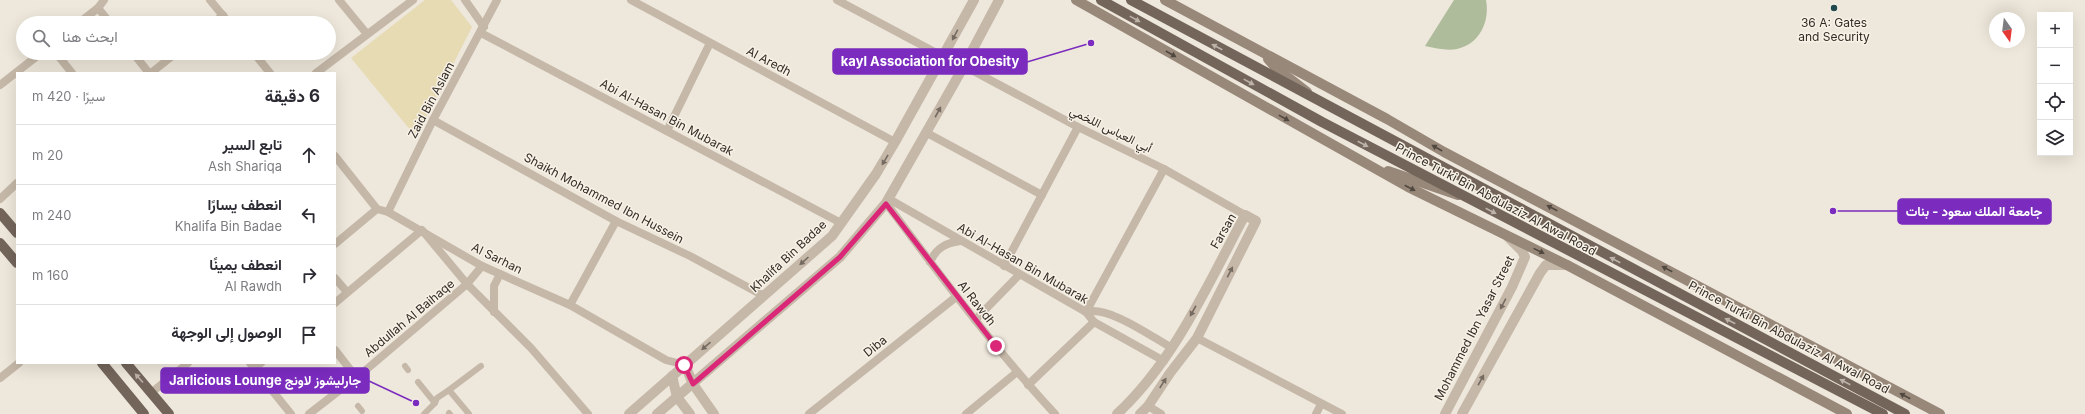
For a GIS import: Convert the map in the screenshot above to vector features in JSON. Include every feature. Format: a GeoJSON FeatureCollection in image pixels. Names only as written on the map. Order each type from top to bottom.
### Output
{"type":"FeatureCollection","features":[{"type":"Feature","properties":{"kind":"main road"},"geometry":{"type":"LineString","coordinates":[[1076,0],[1408,187],[1567,265],[1847,414]]}},
{"type":"Feature","properties":{"kind":"main road","name":"Prince Turki Bin Abdulaziz Al Awal Road"},"geometry":{"type":"LineString","coordinates":[[1101,0],[1322,122],[1883,414]]}},
{"type":"Feature","properties":{"kind":"main road","name":"Prince Turki Bin Abdulaziz Al Awal Road"},"geometry":{"type":"LineString","coordinates":[[1131,0],[1321,103],[1905,414]]}},
{"type":"Feature","properties":{"kind":"main road"},"geometry":{"type":"LineString","coordinates":[[1165,0],[1451,156],[1940,414]]}},
{"type":"Feature","properties":{"kind":"main road"},"geometry":{"type":"LineString","coordinates":[[1261,52],[1276,68],[1321,103]]}},
{"type":"Feature","properties":{"kind":"main road"},"geometry":{"type":"LineString","coordinates":[[1372,167],[1405,176],[1435,189],[1466,198]]}},
{"type":"Feature","properties":{"kind":"main road"},"geometry":{"type":"LineString","coordinates":[[0,212],[16,232]]}},
{"type":"Feature","properties":{"kind":"main road"},"geometry":{"type":"LineString","coordinates":[[0,242],[16,262]]}},
{"type":"Feature","properties":{"kind":"main road"},"geometry":{"type":"LineString","coordinates":[[103,364],[144,414]]}},
{"type":"Feature","properties":{"kind":"main road"},"geometry":{"type":"LineString","coordinates":[[127,364],[170,414]]}},
{"type":"Feature","properties":{"kind":"street"},"geometry":{"type":"LineString","coordinates":[[210,0],[223,15]]}},
{"type":"Feature","properties":{"kind":"street"},"geometry":{"type":"LineString","coordinates":[[339,0],[367,34]]}},
{"type":"Feature","properties":{"kind":"street"},"geometry":{"type":"LineString","coordinates":[[336,58],[413,0]]}},
{"type":"Feature","properties":{"kind":"street"},"geometry":{"type":"LineString","coordinates":[[465,0],[482,30]]}},
{"type":"Feature","properties":{"kind":"street","name":"Zaid Bin Aslam"},"geometry":{"type":"LineString","coordinates":[[388,212],[432,120],[497,0]]}},
{"type":"Feature","properties":{"kind":"street","name":"Al Aredh"},"geometry":{"type":"LineString","coordinates":[[631,0],[895,142]]}},
{"type":"Feature","properties":{"kind":"street"},"geometry":{"type":"LineString","coordinates":[[837,0],[944,57]]}},
{"type":"Feature","properties":{"kind":"street","name":"Khalifa Bin Badae"},"geometry":{"type":"LineString","coordinates":[[629,414],[832,236],[876,174],[944,57],[974,0]]}},
{"type":"Feature","properties":{"kind":"street"},"geometry":{"type":"LineString","coordinates":[[657,414],[840,257],[887,201],[964,66],[997,1]]}},
{"type":"Feature","properties":{"kind":"street"},"geometry":{"type":"LineString","coordinates":[[86,16],[101,2],[107,16]]}},
{"type":"Feature","properties":{"kind":"street","name":"Abi Al-Hasan Bin Mubarak"},"geometry":{"type":"LineString","coordinates":[[482,30],[667,131],[841,223]]}},
{"type":"Feature","properties":{"kind":"street"},"geometry":{"type":"LineString","coordinates":[[667,131],[710,43]]}},
{"type":"Feature","properties":{"kind":"street"},"geometry":{"type":"LineString","coordinates":[[17,72],[32,60]]}},
{"type":"Feature","properties":{"kind":"street"},"geometry":{"type":"LineString","coordinates":[[62,60],[71,72]]}},
{"type":"Feature","properties":{"kind":"street"},"geometry":{"type":"LineString","coordinates":[[139,60],[149,72]]}},
{"type":"Feature","properties":{"kind":"street"},"geometry":{"type":"LineString","coordinates":[[151,72],[167,60]]}},
{"type":"Feature","properties":{"kind":"street"},"geometry":{"type":"LineString","coordinates":[[260,60],[269,72]]}},
{"type":"Feature","properties":{"kind":"street"},"geometry":{"type":"LineString","coordinates":[[317,72],[333,60]]}},
{"type":"Feature","properties":{"kind":"street","name":"أبي العباس اللخمي"},"geometry":{"type":"LineString","coordinates":[[964,66],[1078,127],[1164,169],[1245,216]]}},
{"type":"Feature","properties":{"kind":"street"},"geometry":{"type":"LineString","coordinates":[[0,85],[16,73]]}},
{"type":"Feature","properties":{"kind":"street","name":"Shaikh Mohammed Ibn Hussein"},"geometry":{"type":"LineString","coordinates":[[432,120],[616,221],[690,256],[764,296]]}},
{"type":"Feature","properties":{"kind":"street"},"geometry":{"type":"LineString","coordinates":[[1004,266],[1078,127]]}},
{"type":"Feature","properties":{"kind":"street"},"geometry":{"type":"LineString","coordinates":[[927,133],[1042,196]]}},
{"type":"Feature","properties":{"kind":"street"},"geometry":{"type":"LineString","coordinates":[[336,157],[377,209],[336,243]]}},
{"type":"Feature","properties":{"kind":"street"},"geometry":{"type":"LineString","coordinates":[[1086,312],[1164,169]]}},
{"type":"Feature","properties":{"kind":"street"},"geometry":{"type":"LineString","coordinates":[[0,199],[16,184]]}},
{"type":"Feature","properties":{"kind":"street","name":"Abi Al-Hasan Bin Mubarak"},"geometry":{"type":"LineString","coordinates":[[887,201],[1086,312],[1094,322],[1168,354]]}},
{"type":"Feature","properties":{"kind":"street","name":"Al Rawdh"},"geometry":{"type":"LineString","coordinates":[[887,201],[956,296],[1017,372],[1055,414]]}},
{"type":"Feature","properties":{"kind":"street","name":"Al Sarhan"},"geometry":{"type":"LineString","coordinates":[[377,209],[388,212],[422,230],[482,266],[570,305],[666,360],[684,365]]}},
{"type":"Feature","properties":{"kind":"street","name":"Farsan"},"geometry":{"type":"LineString","coordinates":[[1117,414],[1136,396],[1168,354],[1245,216],[1256,221],[1197,338],[1148,406],[1140,414]]}},
{"type":"Feature","properties":{"kind":"street"},"geometry":{"type":"LineString","coordinates":[[570,305],[616,221]]}},
{"type":"Feature","properties":{"kind":"street"},"geometry":{"type":"LineString","coordinates":[[336,302],[422,230],[468,284],[535,353],[588,414]]}},
{"type":"Feature","properties":{"kind":"street","name":"Mohammed Ibn Yasar Street"},"geometry":{"type":"LineString","coordinates":[[1445,414],[1512,287],[1525,257],[1522,251],[1507,236]]}},
{"type":"Feature","properties":{"kind":"street"},"geometry":{"type":"LineString","coordinates":[[930,262],[934,253],[947,243],[960,241]]}},
{"type":"Feature","properties":{"kind":"street"},"geometry":{"type":"LineString","coordinates":[[1462,414],[1546,265],[1567,265]]}},
{"type":"Feature","properties":{"kind":"street","name":"Abdullah Al Baihaqe"},"geometry":{"type":"LineString","coordinates":[[309,414],[468,284],[482,266]]}},
{"type":"Feature","properties":{"kind":"street"},"geometry":{"type":"LineString","coordinates":[[494,312],[494,286],[500,274]]}},
{"type":"Feature","properties":{"kind":"street"},"geometry":{"type":"LineString","coordinates":[[975,320],[1019,275]]}},
{"type":"Feature","properties":{"kind":"street"},"geometry":{"type":"LineString","coordinates":[[1512,287],[1522,277],[1529,281],[1529,294]]}},
{"type":"Feature","properties":{"kind":"street"},"geometry":{"type":"LineString","coordinates":[[336,279],[347,292]]}},
{"type":"Feature","properties":{"kind":"street","name":"Diba"},"geometry":{"type":"LineString","coordinates":[[809,414],[956,296]]}},
{"type":"Feature","properties":{"kind":"street"},"geometry":{"type":"LineString","coordinates":[[1086,312],[1092,310],[1106,312],[1168,354],[1177,364]]}},
{"type":"Feature","properties":{"kind":"street"},"geometry":{"type":"LineString","coordinates":[[1028,385],[1094,322]]}},
{"type":"Feature","properties":{"kind":"street"},"geometry":{"type":"LineString","coordinates":[[1197,338],[1342,414]]}},
{"type":"Feature","properties":{"kind":"street"},"geometry":{"type":"LineString","coordinates":[[336,351],[356,377]]}},
{"type":"Feature","properties":{"kind":"street"},"geometry":{"type":"LineString","coordinates":[[666,360],[677,397],[690,414]]}},
{"type":"Feature","properties":{"kind":"street"},"geometry":{"type":"LineString","coordinates":[[0,378],[18,364]]}},
{"type":"Feature","properties":{"kind":"street"},"geometry":{"type":"LineString","coordinates":[[152,392],[187,364]]}},
{"type":"Feature","properties":{"kind":"street"},"geometry":{"type":"LineString","coordinates":[[255,365],[291,414]]}},
{"type":"Feature","properties":{"kind":"street"},"geometry":{"type":"LineString","coordinates":[[684,365],[693,384],[714,414]]}},
{"type":"Feature","properties":{"kind":"street"},"geometry":{"type":"LineString","coordinates":[[424,414],[449,390],[481,366]]}},
{"type":"Feature","properties":{"kind":"street"},"geometry":{"type":"LineString","coordinates":[[966,414],[1017,372]]}},
{"type":"Feature","properties":{"kind":"street"},"geometry":{"type":"LineString","coordinates":[[418,382],[438,402]]}},
{"type":"Feature","properties":{"kind":"street"},"geometry":{"type":"LineString","coordinates":[[449,390],[470,414]]}},
{"type":"Feature","properties":{"kind":"street"},"geometry":{"type":"LineString","coordinates":[[1316,414],[1321,404]]}},
{"type":"Feature","properties":{"kind":"street"},"geometry":{"type":"LineString","coordinates":[[1148,406],[1160,414]]}},
{"type":"Feature","properties":{"kind":"green space"},"geometry":{"type":"Polygon","coordinates":[[[1454,0],[1486,0],[1486,16],[1482,30],[1472,42],[1457,49],[1453,50],[1425,46],[1454,0]]]}},
{"type":"Feature","properties":{"kind":"sand"},"geometry":{"type":"Polygon","coordinates":[[[425,0],[451,0],[472,27],[416,137],[351,58],[425,0]]]}},
{"type":"Feature","properties":{"kind":"place","name":"36 A: Gates and Security"},"geometry":{"type":"Point","coordinates":[1834,8]}},
{"type":"Feature","properties":{"kind":"place","name":"kayl Association for Obesity"},"geometry":{"type":"Point","coordinates":[1091,43]}},
{"type":"Feature","properties":{"kind":"place","name":"جامعة الملك سعود - بنات"},"geometry":{"type":"Point","coordinates":[1833,211]}},
{"type":"Feature","properties":{"kind":"place","name":"Jarlicious Lounge جارليشوز لاونج"},"geometry":{"type":"Point","coordinates":[416,403]}},
{"type":"Feature","properties":{"kind":"route"},"geometry":{"type":"LineString","coordinates":[[684,365],[693,384],[735,346],[840,257],[886,204],[996,346]]}}]}
